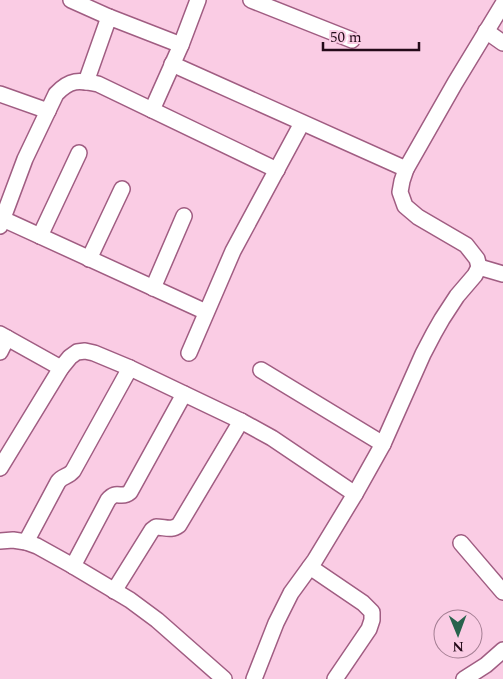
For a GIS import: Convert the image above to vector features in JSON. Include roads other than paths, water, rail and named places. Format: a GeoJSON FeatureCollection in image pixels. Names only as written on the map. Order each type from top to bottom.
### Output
{"type":"FeatureCollection","features":[{"type":"Feature","properties":{"kind":"street"},"geometry":{"type":"LineString","coordinates":[[71,0],[181,45]]}},
{"type":"Feature","properties":{"kind":"street"},"geometry":{"type":"LineString","coordinates":[[152,110],[181,45],[198,0]]}},
{"type":"Feature","properties":{"kind":"street"},"geometry":{"type":"LineString","coordinates":[[251,0],[352,40]]}},
{"type":"Feature","properties":{"kind":"street"},"geometry":{"type":"LineString","coordinates":[[254,679],[276,623],[291,594],[356,494],[383,444],[434,332],[457,296],[475,275],[478,267],[477,259],[466,245],[418,217],[405,206],[400,192],[406,169],[503,4]]}},
{"type":"Feature","properties":{"kind":"street"},"geometry":{"type":"LineString","coordinates":[[86,82],[109,17]]}},
{"type":"Feature","properties":{"kind":"street"},"geometry":{"type":"LineString","coordinates":[[486,31],[503,43]]}},
{"type":"Feature","properties":{"kind":"street"},"geometry":{"type":"LineString","coordinates":[[172,64],[406,169]]}},
{"type":"Feature","properties":{"kind":"street"},"geometry":{"type":"LineString","coordinates":[[206,312],[40,236],[1,223],[25,159],[56,94],[64,86],[74,81],[98,84],[277,170]]}},
{"type":"Feature","properties":{"kind":"street"},"geometry":{"type":"LineString","coordinates":[[0,94],[48,111]]}},
{"type":"Feature","properties":{"kind":"street"},"geometry":{"type":"LineString","coordinates":[[189,353],[233,251],[302,123]]}},
{"type":"Feature","properties":{"kind":"street"},"geometry":{"type":"LineString","coordinates":[[40,236],[79,153]]}},
{"type":"Feature","properties":{"kind":"street"},"geometry":{"type":"LineString","coordinates":[[89,259],[122,189]]}},
{"type":"Feature","properties":{"kind":"street"},"geometry":{"type":"LineString","coordinates":[[153,288],[184,216]]}},
{"type":"Feature","properties":{"kind":"street"},"geometry":{"type":"LineString","coordinates":[[478,267],[503,274]]}},
{"type":"Feature","properties":{"kind":"street"},"geometry":{"type":"LineString","coordinates":[[0,352],[4,336],[61,368]]}},
{"type":"Feature","properties":{"kind":"street"},"geometry":{"type":"LineString","coordinates":[[0,468],[61,368],[77,352],[85,351],[130,368],[241,421],[272,438],[356,494]]}},
{"type":"Feature","properties":{"kind":"street"},"geometry":{"type":"LineString","coordinates":[[26,542],[58,482],[73,471],[130,368]]}},
{"type":"Feature","properties":{"kind":"street"},"geometry":{"type":"LineString","coordinates":[[261,370],[383,444]]}},
{"type":"Feature","properties":{"kind":"street"},"geometry":{"type":"LineString","coordinates":[[73,566],[108,500],[116,494],[123,496],[130,492],[184,394]]}},
{"type":"Feature","properties":{"kind":"street"},"geometry":{"type":"LineString","coordinates":[[114,591],[152,530],[156,527],[170,529],[179,525],[241,421]]}},
{"type":"Feature","properties":{"kind":"street"},"geometry":{"type":"LineString","coordinates":[[0,541],[13,540],[37,546],[114,591],[158,620],[224,679]]}},
{"type":"Feature","properties":{"kind":"street"},"geometry":{"type":"LineString","coordinates":[[461,543],[503,592]]}},
{"type":"Feature","properties":{"kind":"street"},"geometry":{"type":"LineString","coordinates":[[310,567],[363,603],[372,612],[369,629],[335,679]]}},
{"type":"Feature","properties":{"kind":"street"},"geometry":{"type":"LineString","coordinates":[[464,679],[486,665],[503,650]]}}]}
